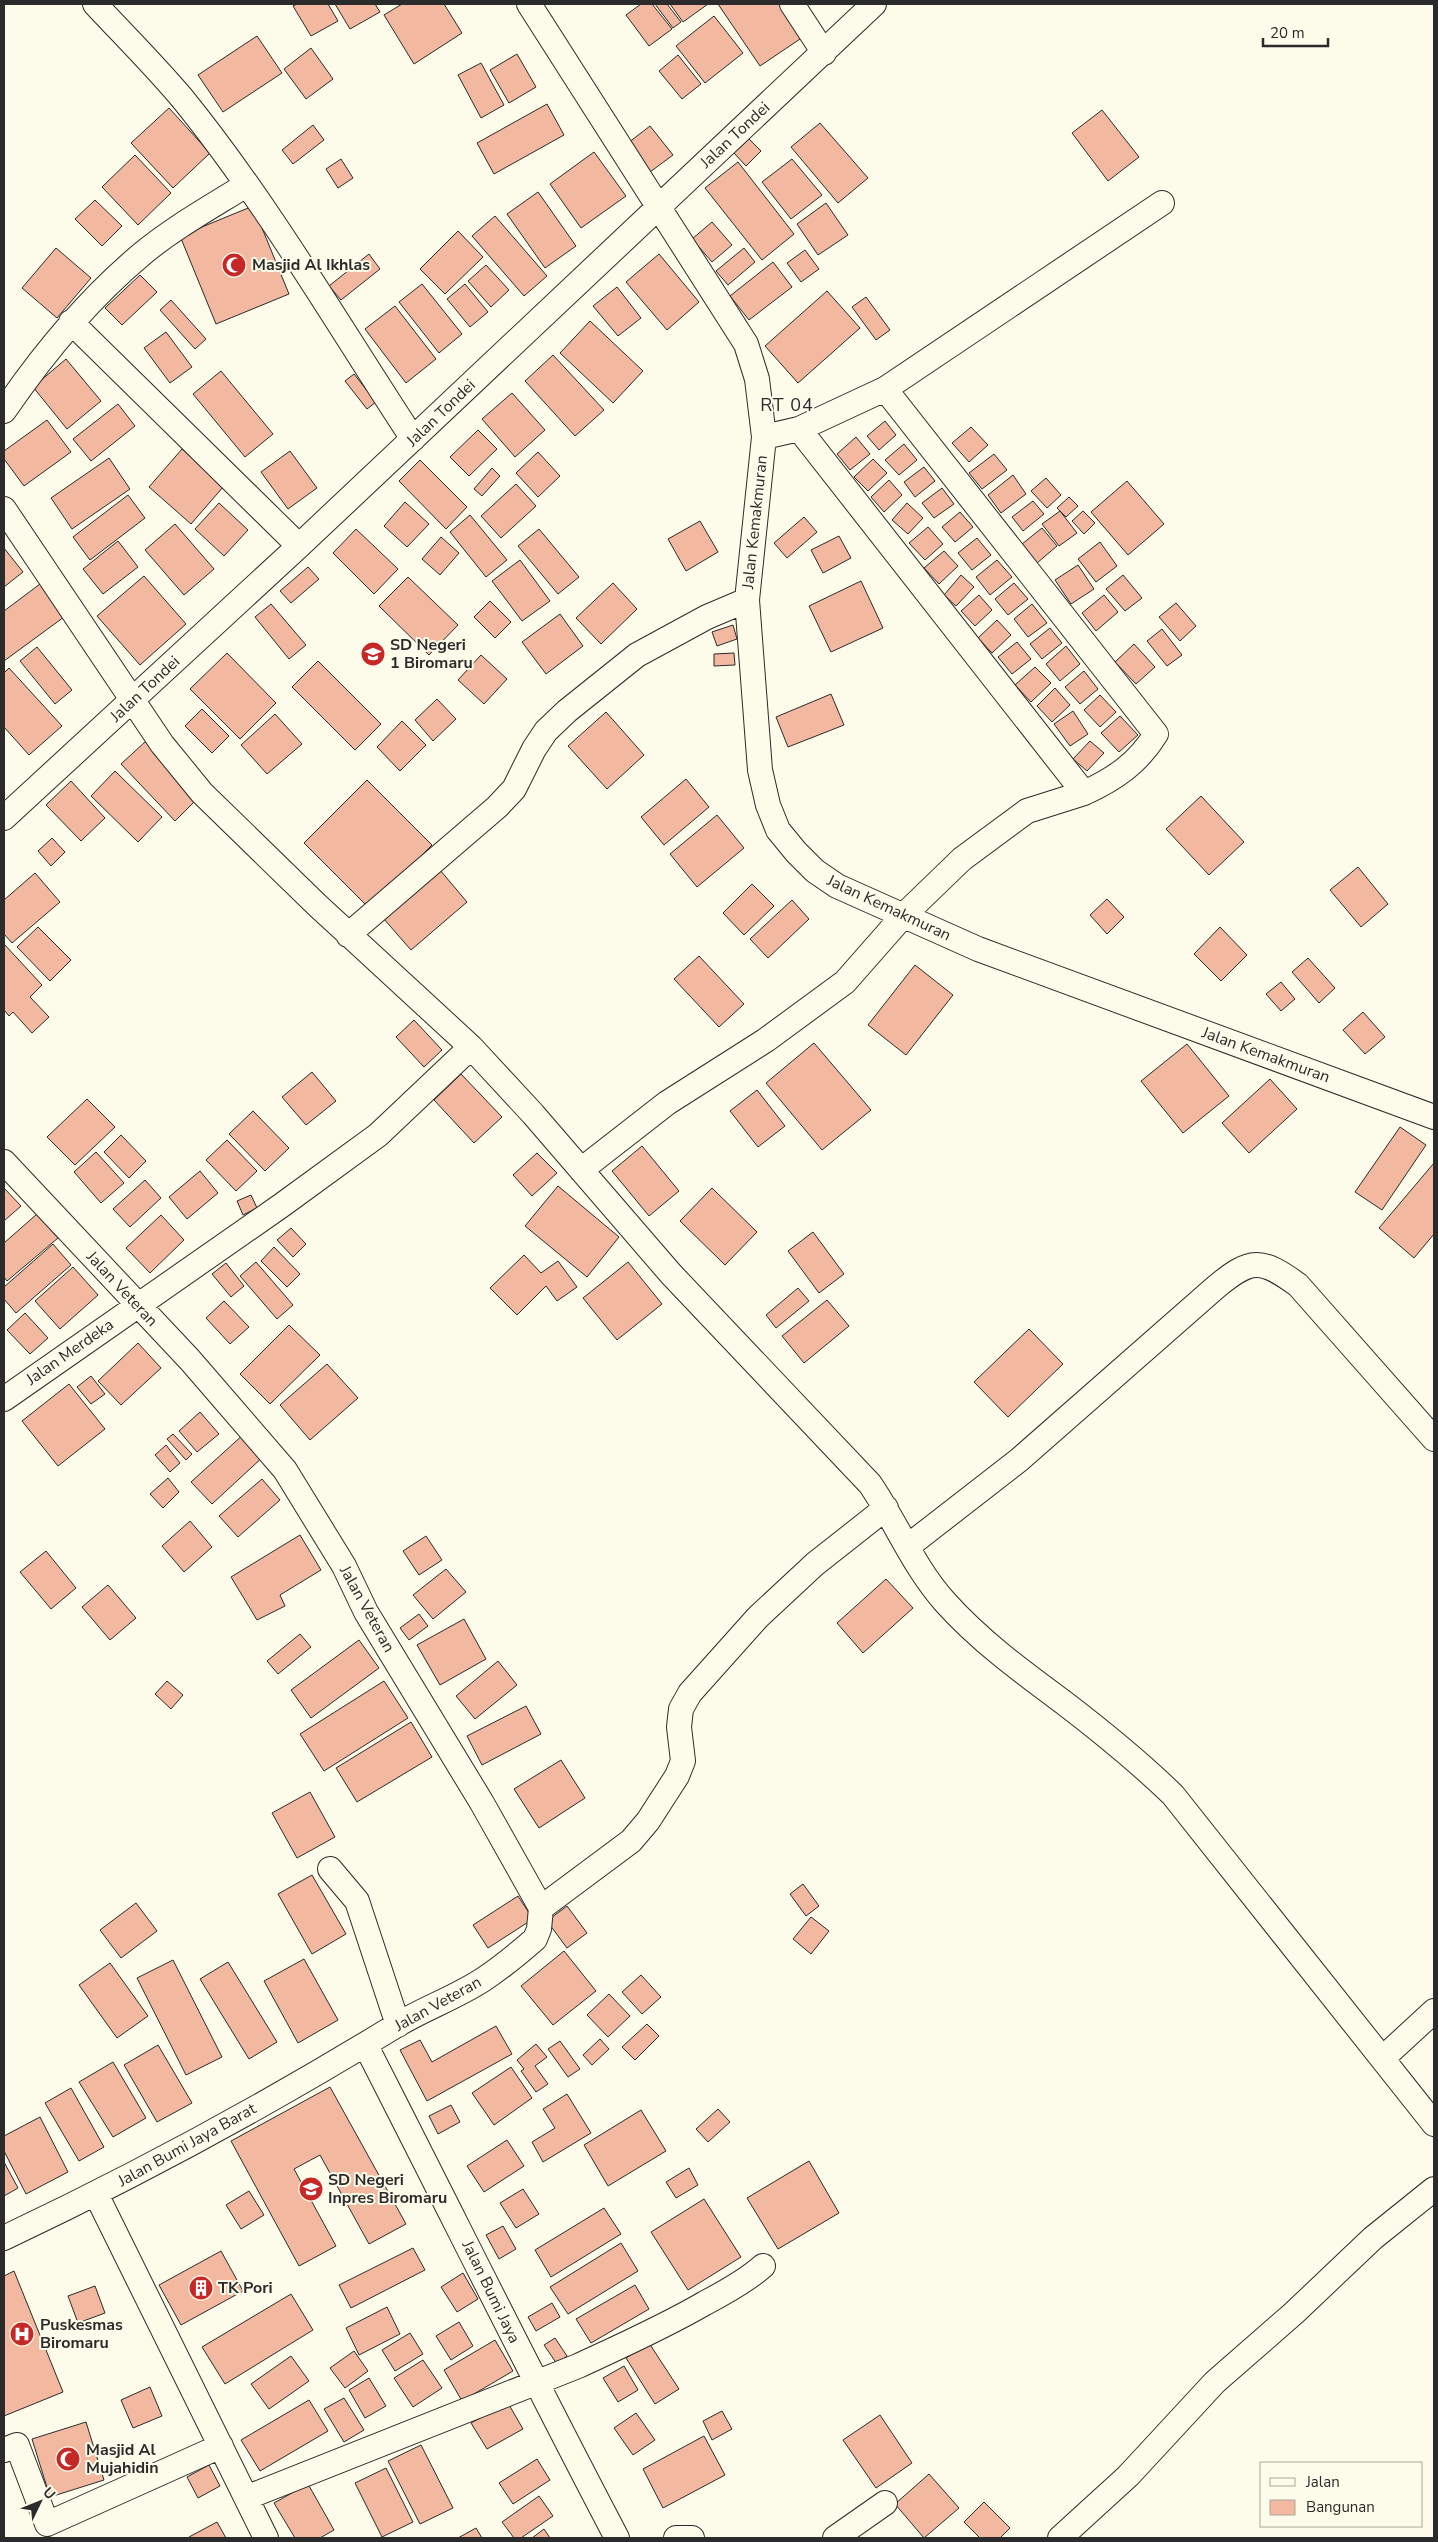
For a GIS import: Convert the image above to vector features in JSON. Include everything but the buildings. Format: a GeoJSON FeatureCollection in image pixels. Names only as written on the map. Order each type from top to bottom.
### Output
{"type":"FeatureCollection","features":[{"type":"Feature","properties":{"kind":"street"},"geometry":{"type":"LineString","coordinates":[[95,4],[140,50],[182,98],[246,185],[413,439]]}},
{"type":"Feature","properties":{"kind":"street","name":"Jalan Kemakmuran"},"geometry":{"type":"LineString","coordinates":[[529,4],[746,344],[756,379],[764,436],[747,600],[760,770],[768,805],[778,830],[808,865],[836,886],[978,949],[1434,1117]]}},
{"type":"Feature","properties":{"kind":"street"},"geometry":{"type":"LineString","coordinates":[[792,4],[824,53]]}},
{"type":"Feature","properties":{"kind":"street","name":"Jalan Tondei"},"geometry":{"type":"LineString","coordinates":[[4,818],[299,546],[874,4]]}},
{"type":"Feature","properties":{"kind":"street"},"geometry":{"type":"LineString","coordinates":[[4,411],[24,381],[71,322],[142,254],[246,185]]}},
{"type":"Feature","properties":{"kind":"street"},"geometry":{"type":"LineString","coordinates":[[764,436],[798,429],[886,389],[1162,203]]}},
{"type":"Feature","properties":{"kind":"street"},"geometry":{"type":"LineString","coordinates":[[71,322],[299,546]]}},
{"type":"Feature","properties":{"kind":"street"},"geometry":{"type":"LineString","coordinates":[[582,1170],[667,1103],[766,1040],[845,982],[903,916],[962,859],[1027,811],[1084,793],[1110,782],[1145,752],[1156,734],[886,389]]}},
{"type":"Feature","properties":{"kind":"street"},"geometry":{"type":"LineString","coordinates":[[798,429],[1084,793]]}},
{"type":"Feature","properties":{"kind":"street"},"geometry":{"type":"LineString","coordinates":[[4,508],[132,701],[162,744],[202,793],[348,935],[471,1047],[739,1348],[831,1441],[870,1484],[886,1508],[907,1547],[944,1601],[972,1630],[1016,1669],[1063,1702],[1148,1770],[1173,1795],[1434,2124]]}},
{"type":"Feature","properties":{"kind":"street"},"geometry":{"type":"LineString","coordinates":[[348,935],[497,807],[514,789],[534,749],[546,731],[567,711],[637,655],[707,617],[747,600]]}},
{"type":"Feature","properties":{"kind":"street","name":"Jalan Merdeka"},"geometry":{"type":"LineString","coordinates":[[4,1399],[378,1135],[471,1047]]}},
{"type":"Feature","properties":{"kind":"street","name":"Jalan Veteran"},"geometry":{"type":"LineString","coordinates":[[4,1162],[137,1306],[197,1367],[285,1470],[344,1566],[366,1612],[462,1768],[541,1908],[539,1929],[535,1938],[521,1951],[484,1979],[398,2025],[366,2046]]}},
{"type":"Feature","properties":{"kind":"street"},"geometry":{"type":"LineString","coordinates":[[907,1547],[1019,1460],[1216,1287],[1246,1265],[1262,1265],[1278,1271],[1298,1285],[1434,1439]]}},
{"type":"Feature","properties":{"kind":"street"},"geometry":{"type":"LineString","coordinates":[[541,1908],[631,1840],[648,1821],[677,1776],[683,1761],[679,1726],[681,1709],[690,1693],[700,1681],[758,1617],[815,1564],[886,1508]]}},
{"type":"Feature","properties":{"kind":"street"},"geometry":{"type":"LineString","coordinates":[[330,1869],[357,1901],[398,2025]]}},
{"type":"Feature","properties":{"kind":"street"},"geometry":{"type":"LineString","coordinates":[[1383,2058],[1434,2011]]}},
{"type":"Feature","properties":{"kind":"street","name":"Jalan Bumi Jaya Barat"},"geometry":{"type":"LineString","coordinates":[[4,2238],[96,2194],[366,2046]]}},
{"type":"Feature","properties":{"kind":"street","name":"Jalan Bumi Jaya"},"geometry":{"type":"LineString","coordinates":[[366,2046],[474,2255],[534,2382],[617,2538]]}},
{"type":"Feature","properties":{"kind":"street"},"geometry":{"type":"LineString","coordinates":[[1060,2538],[1128,2476],[1185,2412],[1215,2382],[1373,2238],[1434,2189]]}},
{"type":"Feature","properties":{"kind":"street"},"geometry":{"type":"LineString","coordinates":[[96,2194],[248,2497],[266,2538]]}},
{"type":"Feature","properties":{"kind":"street"},"geometry":{"type":"LineString","coordinates":[[248,2497],[578,2366],[663,2327],[740,2283],[763,2266]]}},
{"type":"Feature","properties":{"kind":"street"},"geometry":{"type":"LineString","coordinates":[[4,2450],[16,2445],[47,2524],[221,2446]]}},
{"type":"Feature","properties":{"kind":"street"},"geometry":{"type":"LineString","coordinates":[[835,2538],[885,2503]]}},
{"type":"Feature","properties":{"kind":"street"},"geometry":{"type":"LineString","coordinates":[[676,2538],[692,2538]]}},
{"type":"Feature","properties":{"kind":"place","name":"Masjid Al Ikhlas"},"geometry":{"type":"Point","coordinates":[234,265]}},
{"type":"Feature","properties":{"kind":"place","name":"SD Negeri 1 Biromaru"},"geometry":{"type":"Point","coordinates":[373,654]}},
{"type":"Feature","properties":{"kind":"place","name":"SD Negeri Inpres Biromaru"},"geometry":{"type":"Point","coordinates":[311,2189]}},
{"type":"Feature","properties":{"kind":"place","name":"TK Pori"},"geometry":{"type":"Point","coordinates":[201,2288]}},
{"type":"Feature","properties":{"kind":"place","name":"Puskesmas Biromaru"},"geometry":{"type":"Point","coordinates":[22,2334]}},
{"type":"Feature","properties":{"kind":"place","name":"Masjid Al Mujahidin"},"geometry":{"type":"Point","coordinates":[68,2459]}},
{"type":"Feature","properties":{"kind":"district","name":"RT 04"},"geometry":{"type":"Point","coordinates":[787,405]}}]}
